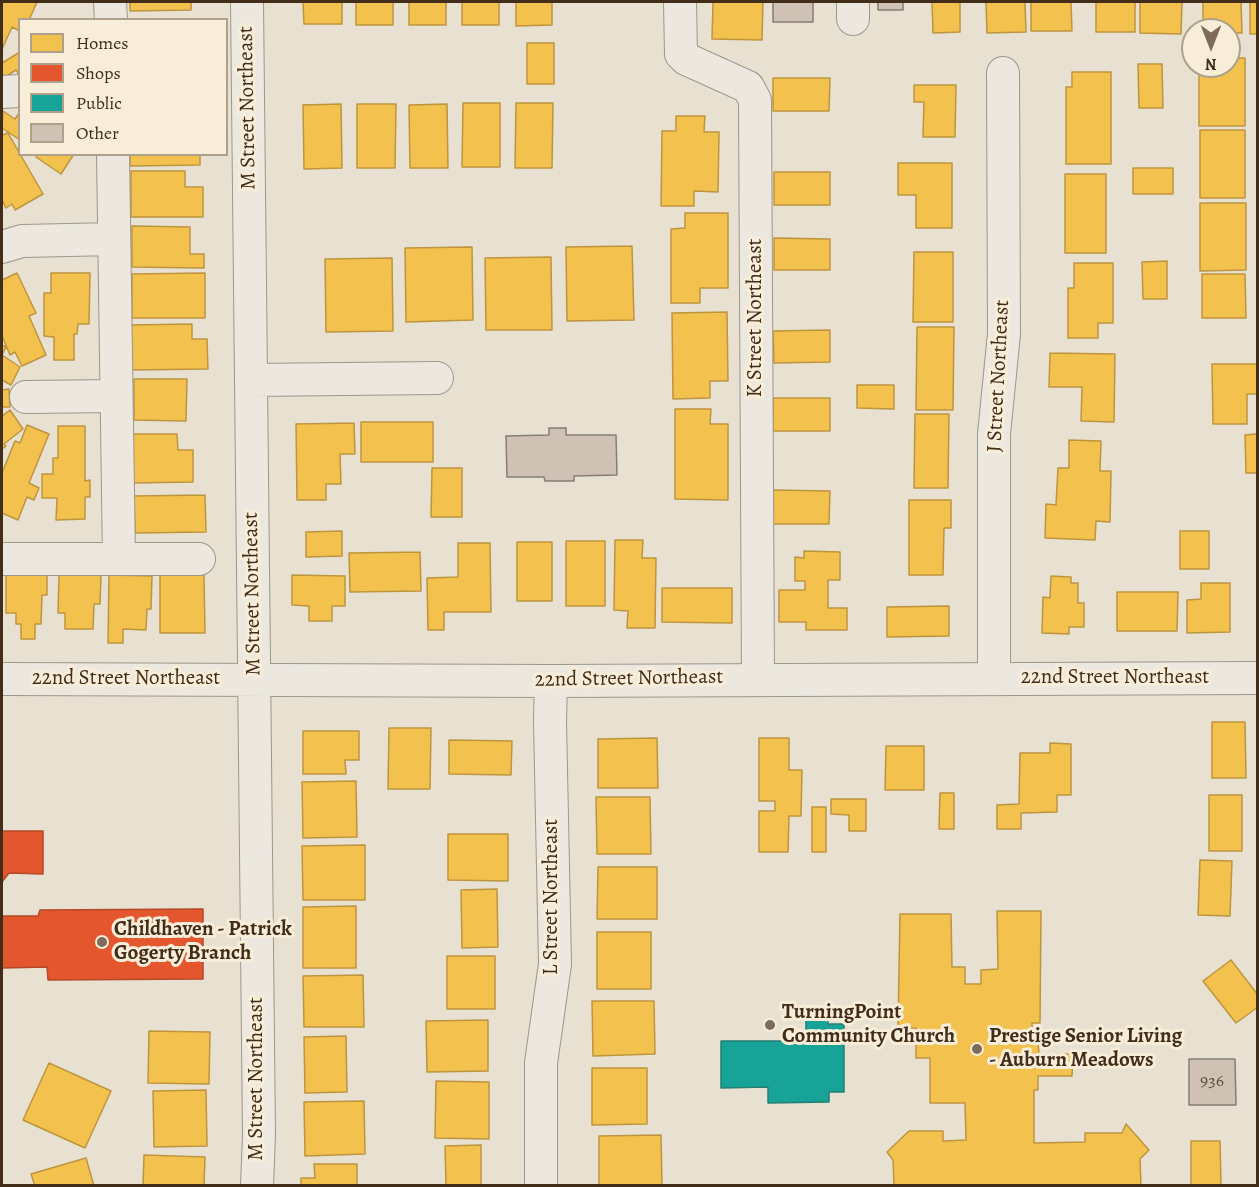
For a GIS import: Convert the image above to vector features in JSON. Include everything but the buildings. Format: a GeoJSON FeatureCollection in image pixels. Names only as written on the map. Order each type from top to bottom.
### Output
{"type":"FeatureCollection","features":[{"type":"Feature","properties":{"kind":"street"},"geometry":{"type":"LineString","coordinates":[[110,2],[111,18]]}},
{"type":"Feature","properties":{"kind":"street","name":"M Street Northeast"},"geometry":{"type":"LineString","coordinates":[[247,2],[259,1134],[257,1185]]}},
{"type":"Feature","properties":{"kind":"street","name":"K Street Northeast"},"geometry":{"type":"LineString","coordinates":[[680,2],[681,54],[686,59],[748,87],[754,100],[758,678]]}},
{"type":"Feature","properties":{"kind":"street","name":"J Street Northeast"},"geometry":{"type":"LineString","coordinates":[[994,678],[994,434],[1004,334],[1003,73]]}},
{"type":"Feature","properties":{"kind":"street"},"geometry":{"type":"LineString","coordinates":[[2,92],[18,91]]}},
{"type":"Feature","properties":{"kind":"street"},"geometry":{"type":"LineString","coordinates":[[113,156],[119,559]]}},
{"type":"Feature","properties":{"kind":"street"},"geometry":{"type":"LineString","coordinates":[[2,247],[22,241],[114,239]]}},
{"type":"Feature","properties":{"kind":"street"},"geometry":{"type":"LineString","coordinates":[[251,380],[437,378]]}},
{"type":"Feature","properties":{"kind":"street"},"geometry":{"type":"LineString","coordinates":[[26,397],[116,396]]}},
{"type":"Feature","properties":{"kind":"street"},"geometry":{"type":"LineString","coordinates":[[2,559],[199,559]]}},
{"type":"Feature","properties":{"kind":"street","name":"22nd Street Northeast"},"geometry":{"type":"LineString","coordinates":[[2,679],[551,681],[758,678],[1257,678]]}},
{"type":"Feature","properties":{"kind":"street","name":"L Street Northeast"},"geometry":{"type":"LineString","coordinates":[[541,1185],[541,1063],[555,964],[551,681]]}},
{"type":"Feature","properties":{"kind":"place","name":"Childhaven - Patrick Gogerty Branch"},"geometry":{"type":"Point","coordinates":[102,942]}},
{"type":"Feature","properties":{"kind":"place","name":"TurningPoint Community Church"},"geometry":{"type":"Point","coordinates":[770,1025]}},
{"type":"Feature","properties":{"kind":"place","name":"Prestige Senior Living - Auburn Meadows"},"geometry":{"type":"Point","coordinates":[977,1049]}}]}
